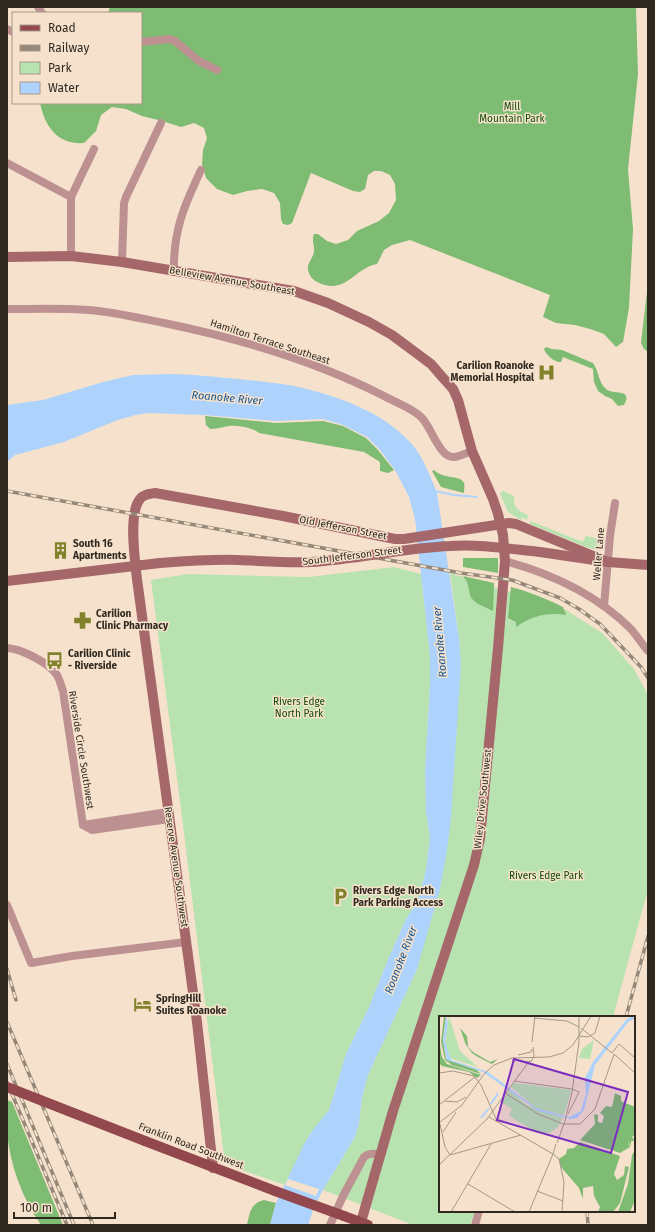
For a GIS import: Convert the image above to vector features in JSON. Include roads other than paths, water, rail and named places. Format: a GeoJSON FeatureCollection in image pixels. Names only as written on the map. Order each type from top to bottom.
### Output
{"type":"FeatureCollection","features":[{"type":"Feature","properties":{"kind":"main road","name":"Franklin Road Southwest"},"geometry":{"type":"LineString","coordinates":[[7,1087],[213,1168],[364,1224]]}},
{"type":"Feature","properties":{"kind":"street"},"geometry":{"type":"LineString","coordinates":[[142,42],[170,39],[175,41],[199,61],[217,70]]}},
{"type":"Feature","properties":{"kind":"street"},"geometry":{"type":"LineString","coordinates":[[122,262],[124,203],[161,123]]}},
{"type":"Feature","properties":{"kind":"street"},"geometry":{"type":"LineString","coordinates":[[70,256],[72,197],[94,149]]}},
{"type":"Feature","properties":{"kind":"street"},"geometry":{"type":"LineString","coordinates":[[7,163],[72,197]]}},
{"type":"Feature","properties":{"kind":"street"},"geometry":{"type":"LineString","coordinates":[[174,272],[174,254],[178,226],[188,198],[202,170]]}},
{"type":"Feature","properties":{"kind":"street","name":"Belleview Avenue Southeast"},"geometry":{"type":"LineString","coordinates":[[7,257],[70,256],[122,262],[174,272],[262,285],[294,291],[328,303],[369,322],[392,335],[431,364],[453,389],[458,400],[472,451],[493,499],[501,524]]}},
{"type":"Feature","properties":{"kind":"street","name":"Hamilton Terrace Southeast"},"geometry":{"type":"LineString","coordinates":[[7,309],[62,308],[126,315],[194,329],[250,344],[332,372],[408,408],[426,422],[444,454],[455,457],[472,451]]}},
{"type":"Feature","properties":{"kind":"street","name":"Old Jefferson Street"},"geometry":{"type":"LineString","coordinates":[[136,566],[133,536],[134,521],[140,499],[147,494],[283,516],[404,539],[501,524],[516,524],[608,562]]}},
{"type":"Feature","properties":{"kind":"street","name":"Weller Lane"},"geometry":{"type":"LineString","coordinates":[[604,606],[610,536],[615,503]]}},
{"type":"Feature","properties":{"kind":"street","name":"Wiley Drive Southwest"},"geometry":{"type":"LineString","coordinates":[[364,1224],[380,1155],[479,846],[505,561],[501,524]]}},
{"type":"Feature","properties":{"kind":"street","name":"South Jefferson Street"},"geometry":{"type":"LineString","coordinates":[[7,582],[160,563],[200,560],[326,561],[403,550],[451,546],[501,548],[608,562],[648,565]]}},
{"type":"Feature","properties":{"kind":"street"},"geometry":{"type":"LineString","coordinates":[[505,561],[526,567],[564,582],[581,591],[604,606],[632,630],[648,651]]}},
{"type":"Feature","properties":{"kind":"street","name":"Reserve Avenue Southwest"},"geometry":{"type":"LineString","coordinates":[[136,566],[197,1022],[213,1168]]}},
{"type":"Feature","properties":{"kind":"street","name":"Riverside Circle Southwest"},"geometry":{"type":"LineString","coordinates":[[7,648],[34,657],[50,667],[58,676],[63,691],[83,825],[169,816]]}},
{"type":"Feature","properties":{"kind":"street"},"geometry":{"type":"LineString","coordinates":[[7,905],[31,963],[72,956],[186,942]]}},
{"type":"Feature","properties":{"kind":"street"},"geometry":{"type":"LineString","coordinates":[[330,1225],[341,1200],[364,1157],[367,1154],[372,1153],[380,1155]]}},
{"type":"Feature","properties":{"kind":"street"},"geometry":{"type":"LineString","coordinates":[[475,1225],[479,1212]]}},
{"type":"Feature","properties":{"kind":"water","name":"Roanoke River"},"geometry":{"type":"Polygon","coordinates":[[[173,374],[258,381],[292,386],[331,396],[359,407],[385,421],[413,445],[425,465],[437,493],[459,638],[461,664],[451,818],[447,850],[440,889],[417,969],[368,1075],[362,1097],[359,1124],[355,1137],[323,1190],[314,1207],[308,1225],[270,1225],[276,1203],[304,1144],[312,1131],[329,1110],[346,1054],[369,1007],[407,917],[415,906],[426,870],[430,837],[426,812],[425,770],[430,686],[430,656],[415,519],[409,497],[395,470],[379,449],[367,437],[343,425],[323,419],[277,421],[203,415],[149,413],[135,415],[115,421],[64,442],[15,455],[7,462],[7,405],[43,400],[103,382],[133,375],[173,374]]]}},
{"type":"Feature","properties":{"kind":"waterway"},"geometry":{"type":"LineString","coordinates":[[435,491],[454,495],[477,497]]}},
{"type":"Feature","properties":{"kind":"railway"},"geometry":{"type":"LineString","coordinates":[[7,491],[461,573],[512,580],[560,598],[600,624],[641,667],[648,678]]}},
{"type":"Feature","properties":{"kind":"railway"},"geometry":{"type":"LineString","coordinates":[[626,1016],[648,936]]}},
{"type":"Feature","properties":{"kind":"railway"},"geometry":{"type":"LineString","coordinates":[[7,969],[16,1000]]}},
{"type":"Feature","properties":{"kind":"railway"},"geometry":{"type":"LineString","coordinates":[[7,1022],[93,1225]]}},
{"type":"Feature","properties":{"kind":"railway"},"geometry":{"type":"LineString","coordinates":[[7,1064],[74,1225]]}},
{"type":"Feature","properties":{"kind":"railway"},"geometry":{"type":"LineString","coordinates":[[7,1082],[67,1225]]}},
{"type":"Feature","properties":{"kind":"railway"},"geometry":{"type":"LineString","coordinates":[[587,1212],[588,1225]]}},
{"type":"Feature","properties":{"kind":"place","name":"Carilion Roanoke Memorial Hospital"},"geometry":{"type":"Point","coordinates":[547,372]}},
{"type":"Feature","properties":{"kind":"place","name":"South 16 Apartments"},"geometry":{"type":"Point","coordinates":[60,550]}},
{"type":"Feature","properties":{"kind":"place","name":"Carilion Clinic Pharmacy"},"geometry":{"type":"Point","coordinates":[83,620]}},
{"type":"Feature","properties":{"kind":"place","name":"Carilion Clinic - Riverside"},"geometry":{"type":"Point","coordinates":[55,660]}},
{"type":"Feature","properties":{"kind":"place","name":"Rivers Edge North Park Parking Access"},"geometry":{"type":"Point","coordinates":[340,897]}},
{"type":"Feature","properties":{"kind":"place","name":"SpringHill Suites Roanoke"},"geometry":{"type":"Point","coordinates":[143,1005]}},
{"type":"Feature","properties":{"kind":"park label","name":"Mill Mountain Park"},"geometry":{"type":"Point","coordinates":[512,112]}},
{"type":"Feature","properties":{"kind":"park label","name":"Rivers Edge North Park"},"geometry":{"type":"Point","coordinates":[299,708]}},
{"type":"Feature","properties":{"kind":"park label","name":"Rivers Edge Park"},"geometry":{"type":"Point","coordinates":[546,876]}}]}
